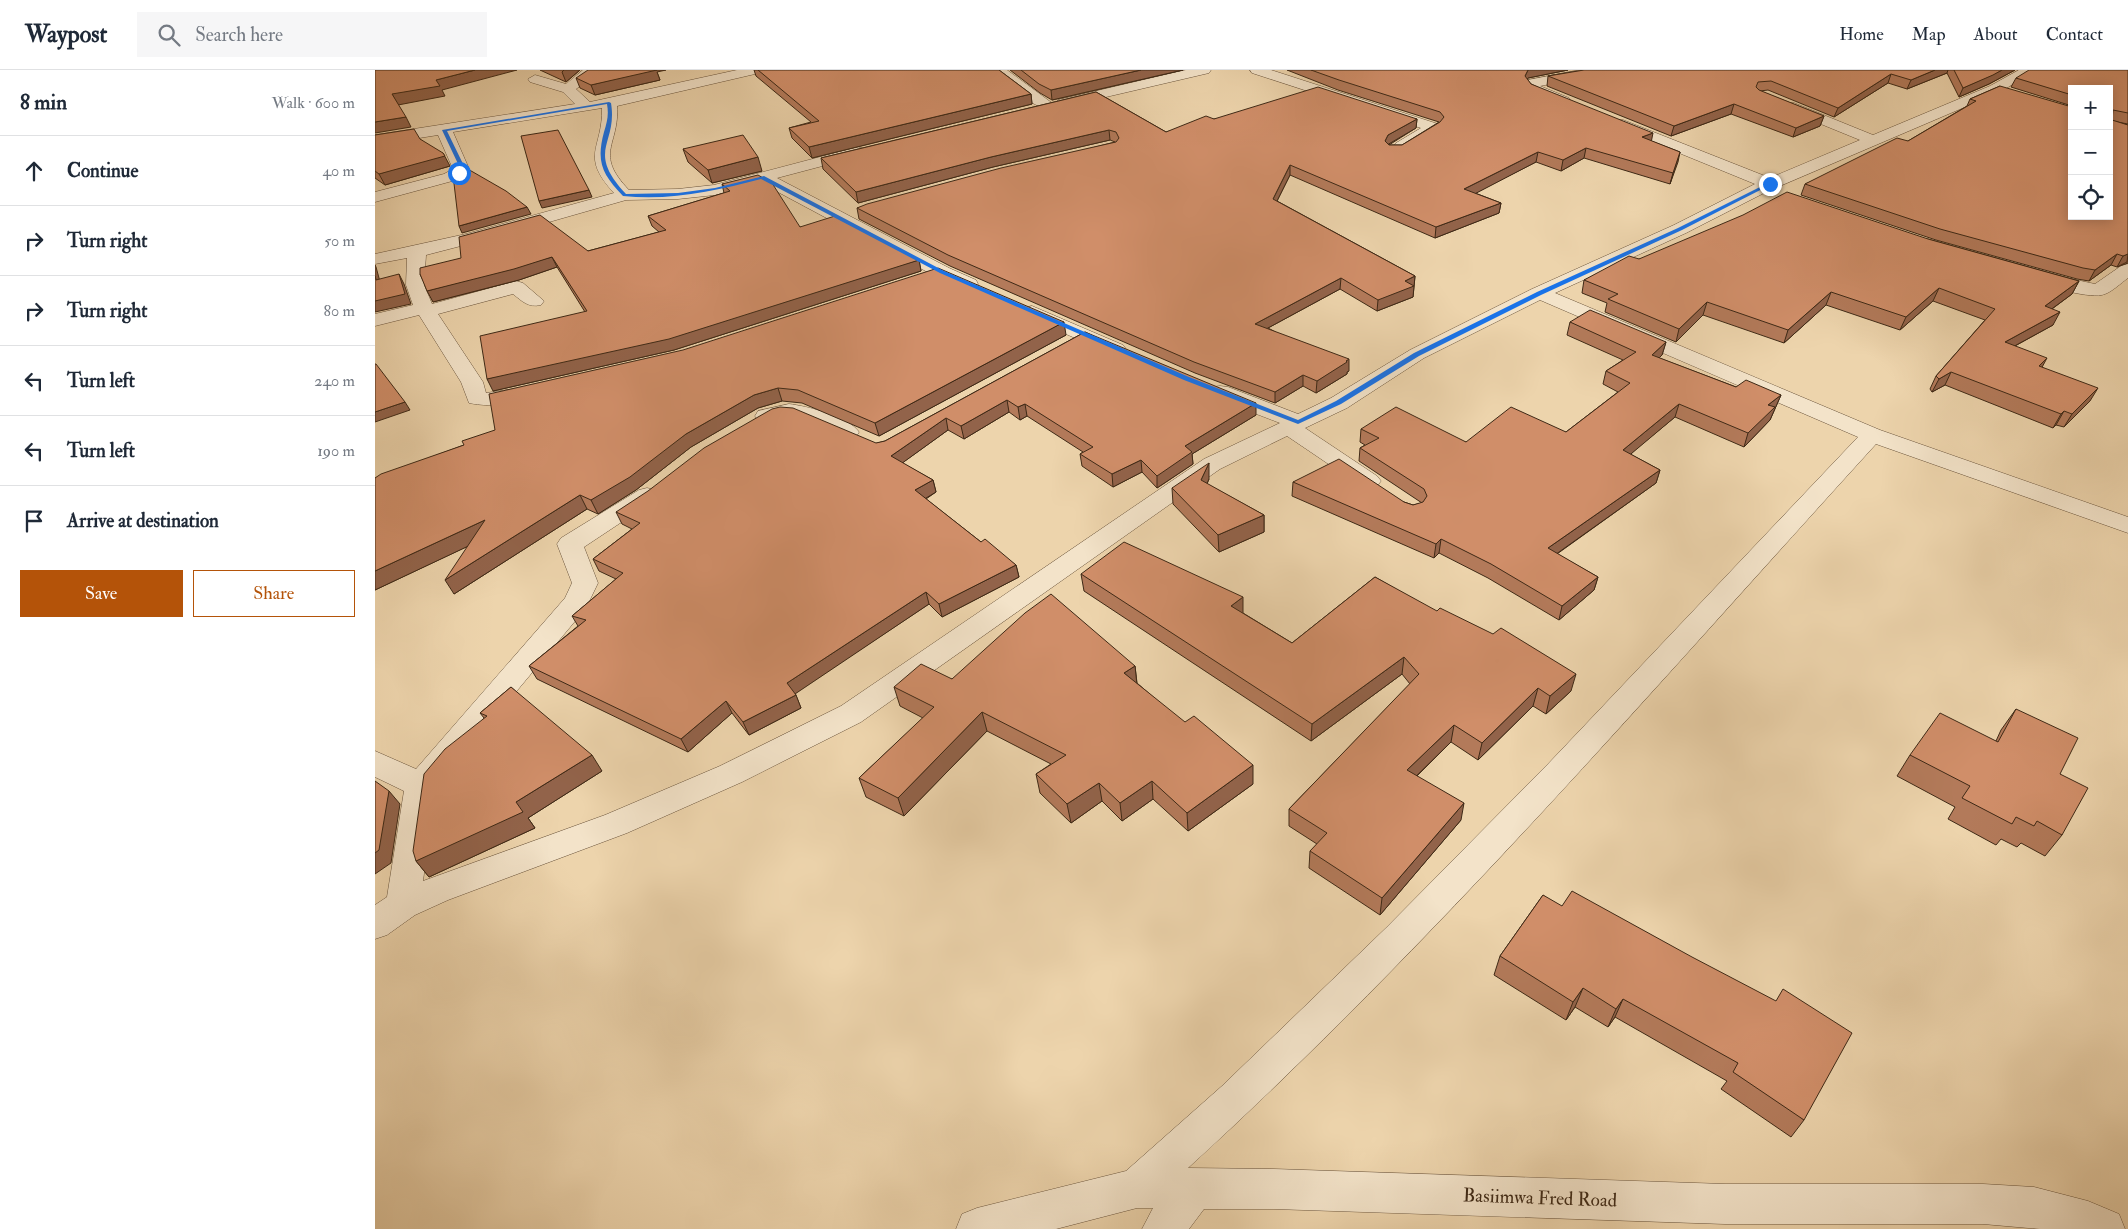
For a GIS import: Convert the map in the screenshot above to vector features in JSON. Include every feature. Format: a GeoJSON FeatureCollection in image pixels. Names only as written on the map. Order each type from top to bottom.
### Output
{"type":"FeatureCollection","features":[{"type":"Feature","properties":{"kind":"street"},"geometry":{"type":"LineString","coordinates":[[568,89],[589,72],[595,70]]}},
{"type":"Feature","properties":{"kind":"street"},"geometry":{"type":"LineString","coordinates":[[375,140],[609,103],[755,70]]}},
{"type":"Feature","properties":{"kind":"street"},"geometry":{"type":"LineString","coordinates":[[998,70],[1034,98],[1049,106]]}},
{"type":"Feature","properties":{"kind":"street"},"geometry":{"type":"LineString","coordinates":[[1031,110],[1204,70]]}},
{"type":"Feature","properties":{"kind":"street"},"geometry":{"type":"LineString","coordinates":[[1257,70],[1433,127],[1394,150]]}},
{"type":"Feature","properties":{"kind":"street"},"geometry":{"type":"LineString","coordinates":[[1580,108],[1535,89],[1532,86],[1533,83],[1602,70]]}},
{"type":"Feature","properties":{"kind":"street"},"geometry":{"type":"LineString","coordinates":[[375,924],[403,905],[436,890],[616,824],[731,774],[851,714],[1212,464],[1339,403],[1417,354],[1539,293],[1771,190],[1872,140],[2003,92],[2029,70]]}},
{"type":"Feature","properties":{"kind":"street"},"geometry":{"type":"LineString","coordinates":[[535,79],[568,89],[587,106]]}},
{"type":"Feature","properties":{"kind":"street"},"geometry":{"type":"LineString","coordinates":[[1771,99],[1872,140]]}},
{"type":"Feature","properties":{"kind":"street"},"geometry":{"type":"LineString","coordinates":[[609,103],[611,114],[603,144],[602,162],[612,182],[625,195]]}},
{"type":"Feature","properties":{"kind":"street"},"geometry":{"type":"LineString","coordinates":[[1607,118],[1771,190]]}},
{"type":"Feature","properties":{"kind":"street"},"geometry":{"type":"LineString","coordinates":[[375,197],[450,177],[462,171],[444,130]]}},
{"type":"Feature","properties":{"kind":"street"},"geometry":{"type":"LineString","coordinates":[[375,259],[417,252],[499,232],[625,195],[678,194],[715,190],[873,149]]}},
{"type":"Feature","properties":{"kind":"street"},"geometry":{"type":"LineString","coordinates":[[762,177],[942,272],[987,292]]}},
{"type":"Feature","properties":{"kind":"street"},"geometry":{"type":"LineString","coordinates":[[837,216],[856,210]]}},
{"type":"Feature","properties":{"kind":"street"},"geometry":{"type":"LineString","coordinates":[[417,252],[415,285],[425,310],[472,382],[477,398],[484,401],[495,400],[541,389]]}},
{"type":"Feature","properties":{"kind":"street"},"geometry":{"type":"LineString","coordinates":[[2026,275],[2076,287],[2099,290],[2128,270]]}},
{"type":"Feature","properties":{"kind":"street"},"geometry":{"type":"LineString","coordinates":[[914,281],[942,272]]}},
{"type":"Feature","properties":{"kind":"street"},"geometry":{"type":"LineString","coordinates":[[375,320],[425,310],[516,287],[534,301]]}},
{"type":"Feature","properties":{"kind":"street"},"geometry":{"type":"LineString","coordinates":[[1539,293],[1872,435],[2128,525]]}},
{"type":"Feature","properties":{"kind":"street"},"geometry":{"type":"LineString","coordinates":[[1013,304],[1136,357]]}},
{"type":"Feature","properties":{"kind":"street"},"geometry":{"type":"LineString","coordinates":[[1059,349],[1085,335]]}},
{"type":"Feature","properties":{"kind":"street"},"geometry":{"type":"LineString","coordinates":[[1205,386],[1293,425],[1387,493]]}},
{"type":"Feature","properties":{"kind":"street"},"geometry":{"type":"LineString","coordinates":[[750,425],[767,415],[792,410],[803,412],[863,439]]}},
{"type":"Feature","properties":{"kind":"street"},"geometry":{"type":"LineString","coordinates":[[1137,1188],[1235,1100],[1419,917],[1580,749],[1872,435]]}},
{"type":"Feature","properties":{"kind":"street"},"geometry":{"type":"LineString","coordinates":[[403,905],[420,785],[577,602],[585,583],[570,544],[645,497],[660,484]]}},
{"type":"Feature","properties":{"kind":"street"},"geometry":{"type":"LineString","coordinates":[[375,763],[420,785]]}},
{"type":"Feature","properties":{"kind":"street","name":"Basiimwa Fred Road"},"geometry":{"type":"LineString","coordinates":[[977,1229],[1137,1188],[1274,1189],[1725,1204],[1983,1204],[2034,1207],[2088,1222],[2104,1229]]}},
{"type":"Feature","properties":{"kind":"street"},"geometry":{"type":"LineString","coordinates":[[1163,1229],[1195,1188]]}},
{"type":"Feature","properties":{"kind":"building"},"geometry":{"type":"Polygon","coordinates":[[[375,70],[475,70],[436,80],[440,86],[392,94],[406,117],[375,122],[375,70]]]}},
{"type":"Feature","properties":{"kind":"building"},"geometry":{"type":"Polygon","coordinates":[[[588,70],[657,70],[591,85],[576,78],[588,70]]]}},
{"type":"Feature","properties":{"kind":"building"},"geometry":{"type":"Polygon","coordinates":[[[758,70],[999,70],[1031,94],[809,147],[789,128],[819,121],[758,70]]]}},
{"type":"Feature","properties":{"kind":"building"},"geometry":{"type":"Polygon","coordinates":[[[1021,70],[1141,70],[1051,90],[1039,84],[1021,70]]]}},
{"type":"Feature","properties":{"kind":"building"},"geometry":{"type":"Polygon","coordinates":[[[1311,70],[1528,70],[1525,76],[1531,84],[1653,133],[1642,137],[1680,152],[1673,173],[1586,148],[1563,160],[1538,152],[1464,189],[1501,203],[1436,227],[1290,165],[1273,199],[1415,276],[1405,281],[1414,286],[1378,300],[1341,278],[1255,324],[1349,359],[1317,381],[1303,375],[1275,392],[1194,362],[948,255],[857,208],[1001,168],[1116,142],[1119,138],[1116,132],[1109,130],[991,157],[856,192],[821,158],[1096,92],[1166,132],[1206,116],[1214,119],[1318,87],[1417,119],[1388,135],[1385,141],[1389,145],[1402,145],[1440,122],[1444,117],[1440,112],[1311,70]]]}},
{"type":"Feature","properties":{"kind":"building"},"geometry":{"type":"Polygon","coordinates":[[[1584,70],[1935,70],[1911,80],[1891,74],[1838,108],[1771,81],[1758,82],[1756,87],[1759,90],[1824,116],[1796,128],[1734,104],[1674,126],[1548,76],[1584,70]]]}},
{"type":"Feature","properties":{"kind":"building"},"geometry":{"type":"Polygon","coordinates":[[[1954,70],[2002,70],[1963,88],[1954,70]]]}},
{"type":"Feature","properties":{"kind":"building"},"geometry":{"type":"Polygon","coordinates":[[[2029,70],[2128,70],[2128,113],[2113,110],[2113,85],[2068,85],[2068,94],[2016,78],[2029,70]]]}},
{"type":"Feature","properties":{"kind":"building"},"geometry":{"type":"Polygon","coordinates":[[[2000,86],[2068,106],[2068,220],[2113,220],[2113,120],[2128,125],[2128,254],[2123,256],[2117,254],[2095,270],[2083,268],[1940,229],[1805,184],[1897,138],[1908,141],[1976,101],[1970,99],[2000,86]]]}},
{"type":"Feature","properties":{"kind":"building"},"geometry":{"type":"Polygon","coordinates":[[[414,129],[420,139],[445,156],[379,174],[375,171],[375,135],[414,129]]]}},
{"type":"Feature","properties":{"kind":"building"},"geometry":{"type":"Polygon","coordinates":[[[558,130],[589,190],[539,201],[521,136],[558,130]]]}},
{"type":"Feature","properties":{"kind":"building"},"geometry":{"type":"Polygon","coordinates":[[[743,135],[758,157],[708,170],[683,149],[743,135]]]}},
{"type":"Feature","properties":{"kind":"building"},"geometry":{"type":"Polygon","coordinates":[[[466,168],[506,191],[527,207],[459,226],[453,175],[466,168]]]}},
{"type":"Feature","properties":{"kind":"building"},"geometry":{"type":"Polygon","coordinates":[[[758,175],[772,183],[800,227],[835,216],[919,260],[669,339],[487,379],[480,336],[587,311],[552,257],[514,269],[427,291],[420,274],[420,268],[461,258],[459,237],[540,215],[588,251],[666,230],[648,216],[730,191],[722,184],[758,175]]]}},
{"type":"Feature","properties":{"kind":"building"},"geometry":{"type":"Polygon","coordinates":[[[1787,192],[1928,239],[2079,281],[2045,306],[2060,312],[2005,342],[2047,358],[2039,366],[2098,388],[2072,414],[2064,411],[2061,414],[1951,372],[1939,379],[1936,376],[1995,309],[1939,288],[1906,317],[1831,292],[1788,330],[1707,302],[1679,329],[1608,299],[1618,294],[1584,280],[1629,256],[1639,259],[1743,215],[1787,192]]]}},
{"type":"Feature","properties":{"kind":"building"},"geometry":{"type":"Polygon","coordinates":[[[938,268],[1064,322],[875,423],[798,390],[778,388],[754,395],[686,434],[630,477],[591,500],[580,495],[445,580],[485,520],[375,571],[375,478],[381,474],[464,445],[462,441],[495,430],[489,394],[683,350],[938,268]]]}},
{"type":"Feature","properties":{"kind":"building"},"geometry":{"type":"Polygon","coordinates":[[[399,274],[405,294],[375,301],[375,276],[376,280],[399,274]]]}},
{"type":"Feature","properties":{"kind":"building"},"geometry":{"type":"Polygon","coordinates":[[[1590,310],[1666,342],[1652,355],[1736,387],[1746,380],[1781,395],[1768,405],[1775,407],[1748,433],[1679,404],[1623,450],[1660,470],[1548,548],[1598,577],[1562,606],[1491,564],[1441,539],[1436,544],[1293,482],[1339,459],[1404,502],[1413,505],[1423,502],[1427,496],[1424,489],[1360,448],[1379,438],[1361,429],[1396,407],[1466,442],[1511,407],[1566,432],[1630,383],[1606,371],[1636,352],[1570,322],[1590,310]]]}},
{"type":"Feature","properties":{"kind":"building"},"geometry":{"type":"Polygon","coordinates":[[[1085,332],[1256,403],[1185,446],[1192,452],[1157,476],[1141,460],[1112,474],[1080,454],[1093,447],[1025,404],[1018,407],[1007,400],[961,426],[946,418],[891,456],[933,480],[915,490],[981,542],[985,539],[1016,565],[939,604],[926,592],[787,683],[796,695],[743,722],[726,701],[681,739],[529,666],[586,620],[572,616],[623,573],[593,559],[640,523],[616,512],[648,491],[704,448],[772,409],[780,407],[793,408],[876,443],[885,441],[1085,332]]]}},
{"type":"Feature","properties":{"kind":"building"},"geometry":{"type":"Polygon","coordinates":[[[376,364],[405,402],[375,412],[376,364]]]}},
{"type":"Feature","properties":{"kind":"building"},"geometry":{"type":"Polygon","coordinates":[[[1209,463],[1201,480],[1264,515],[1218,535],[1172,488],[1209,463]]]}},
{"type":"Feature","properties":{"kind":"building"},"geometry":{"type":"Polygon","coordinates":[[[1124,542],[1243,597],[1231,606],[1292,643],[1375,577],[1437,611],[1440,608],[1493,634],[1501,628],[1576,674],[1550,696],[1538,688],[1482,743],[1454,725],[1407,770],[1464,803],[1382,898],[1310,851],[1327,833],[1289,809],[1419,674],[1404,657],[1312,724],[1081,574],[1124,542]]]}},
{"type":"Feature","properties":{"kind":"building"},"geometry":{"type":"Polygon","coordinates":[[[1051,594],[1135,666],[1124,673],[1185,722],[1194,716],[1253,765],[1187,813],[1152,781],[1120,803],[1099,783],[1067,804],[1036,774],[1066,755],[982,712],[898,798],[859,778],[934,707],[894,687],[921,664],[952,679],[1025,613],[1051,594]]]}},
{"type":"Feature","properties":{"kind":"building"},"geometry":{"type":"Polygon","coordinates":[[[511,687],[592,755],[516,802],[523,812],[416,861],[413,851],[424,774],[445,749],[487,716],[480,713],[511,687]]]}},
{"type":"Feature","properties":{"kind":"building"},"geometry":{"type":"Polygon","coordinates":[[[2016,709],[2078,738],[2060,774],[2088,788],[2062,835],[2037,821],[2034,826],[2016,817],[2012,824],[1962,798],[1970,786],[1910,755],[1940,713],[1998,742],[2016,709]]]}},
{"type":"Feature","properties":{"kind":"building"},"geometry":{"type":"Polygon","coordinates":[[[375,781],[389,791],[379,850],[375,853],[375,781]]]}},
{"type":"Feature","properties":{"kind":"building"},"geometry":{"type":"Polygon","coordinates":[[[1572,891],[1776,1001],[1783,989],[1852,1033],[1804,1120],[1733,1072],[1738,1063],[1623,999],[1616,1009],[1583,988],[1573,1002],[1500,956],[1543,895],[1562,906],[1572,891]]]}},
{"type":"Feature","properties":{"kind":"route"},"geometry":{"type":"LineString","coordinates":[[459,173],[463,168],[444,130],[609,103],[611,114],[609,128],[603,144],[602,162],[612,182],[625,195],[678,194],[715,190],[762,177],[942,272],[1187,379],[1298,422],[1339,403],[1417,354],[1539,293],[1680,229],[1770,184]]}}]}
